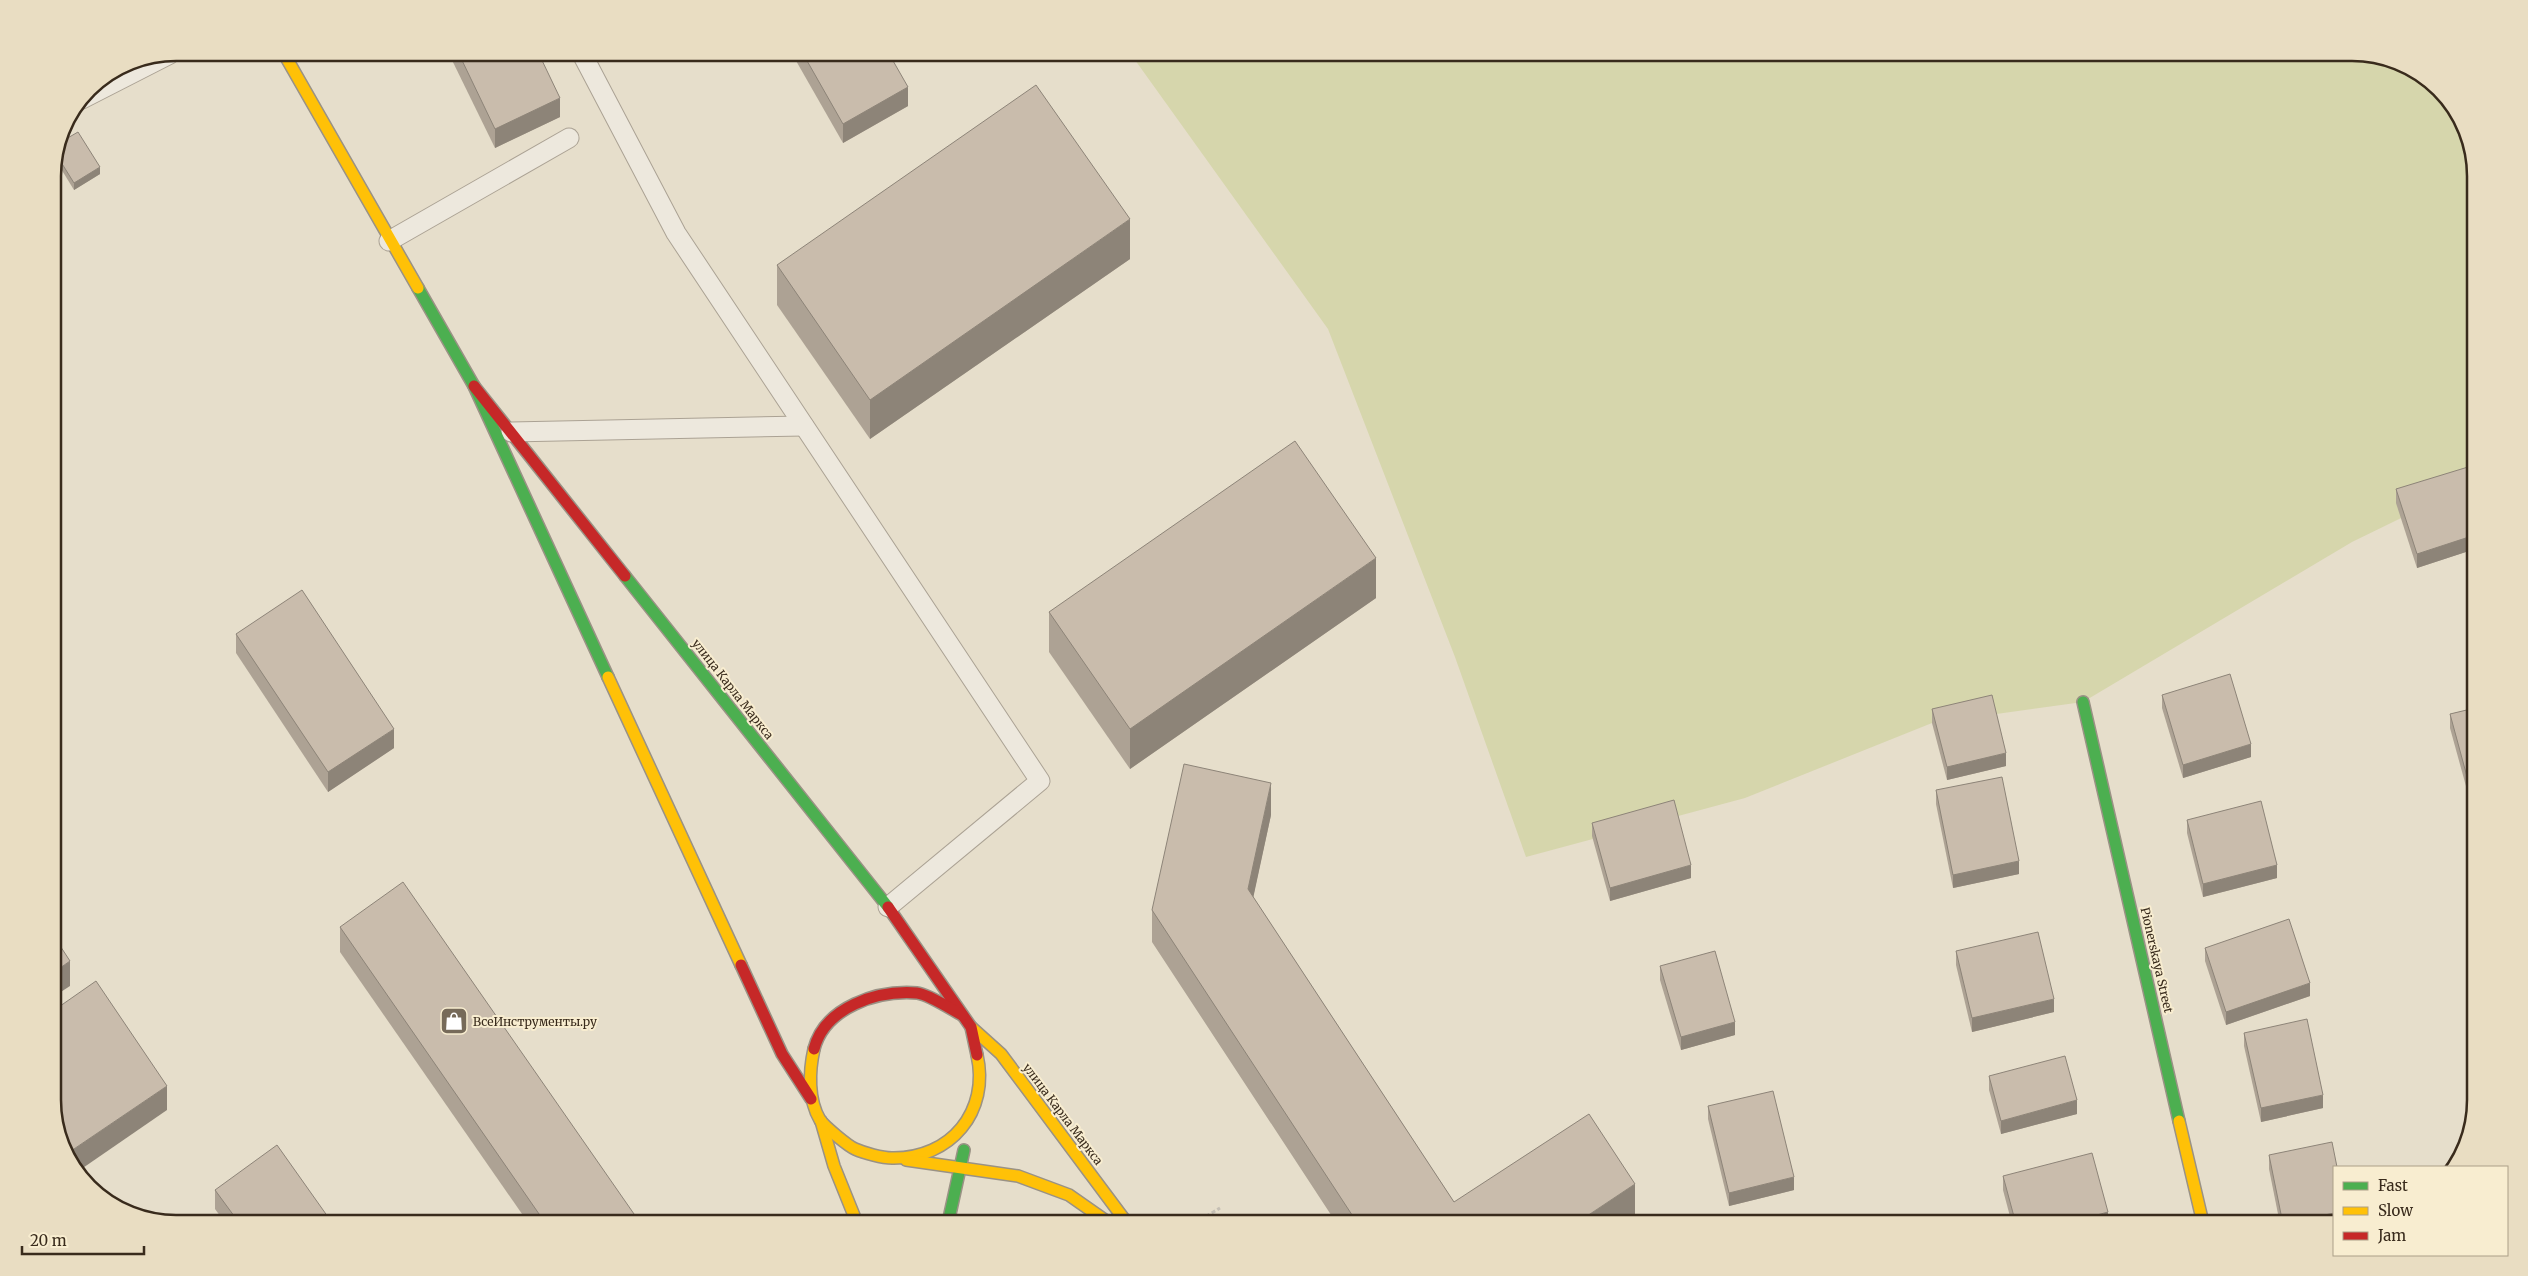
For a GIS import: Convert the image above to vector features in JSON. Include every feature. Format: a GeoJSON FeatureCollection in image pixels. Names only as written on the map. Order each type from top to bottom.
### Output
{"type":"FeatureCollection","features":[{"type":"Feature","properties":{"kind":"main road"},"geometry":{"type":"LineString","coordinates":[[288,61],[389,241],[474,386],[782,1054],[814,1105],[821,1121],[834,1166],[853,1215]]}},
{"type":"Feature","properties":{"kind":"main road","name":"улица Карла Маркса"},"geometry":{"type":"LineString","coordinates":[[474,386],[888,906],[962,1015]]}},
{"type":"Feature","properties":{"kind":"main road","name":"Pionerskaya Street"},"geometry":{"type":"LineString","coordinates":[[2083,702],[2201,1215]]}},
{"type":"Feature","properties":{"kind":"main road"},"geometry":{"type":"LineString","coordinates":[[814,1105],[810,1067],[817,1039],[835,1016],[857,1002],[887,995],[919,993],[962,1015],[971,1027],[979,1062],[980,1094],[969,1119],[961,1168],[950,1215]]}},
{"type":"Feature","properties":{"kind":"main road","name":"улица Карла Маркса"},"geometry":{"type":"LineString","coordinates":[[971,1027],[1001,1054],[1121,1215]]}},
{"type":"Feature","properties":{"kind":"main road"},"geometry":{"type":"LineString","coordinates":[[892,1158],[923,1153],[950,1141],[969,1119]]}},
{"type":"Feature","properties":{"kind":"main road"},"geometry":{"type":"LineString","coordinates":[[821,1121],[855,1148],[892,1158],[1018,1176],[1069,1195],[1097,1215]]}},
{"type":"Feature","properties":{"kind":"lane"},"geometry":{"type":"LineString","coordinates":[[586,61],[676,232],[1040,781],[888,906]]}},
{"type":"Feature","properties":{"kind":"lane"},"geometry":{"type":"LineString","coordinates":[[104,88],[150,64]]}},
{"type":"Feature","properties":{"kind":"lane"},"geometry":{"type":"LineString","coordinates":[[389,241],[568,138]]}},
{"type":"Feature","properties":{"kind":"lane"},"geometry":{"type":"LineString","coordinates":[[511,432],[804,426]]}},
{"type":"Feature","properties":{"kind":"path"},"geometry":{"type":"LineString","coordinates":[[1209,1215],[1220,1208]]}},
{"type":"Feature","properties":{"kind":"green space"},"geometry":{"type":"Polygon","coordinates":[[[1136,61],[2366,62],[2396,70],[2427,90],[2438,101],[2455,126],[2465,154],[2467,169],[2467,486],[2352,542],[2083,702],[1932,723],[1745,798],[1526,857],[1455,657],[1328,329],[1136,61]]]}},
{"type":"Feature","properties":{"kind":"building"},"geometry":{"type":"Polygon","coordinates":[[[462,61],[542,61],[560,98],[495,129],[462,61]]]}},
{"type":"Feature","properties":{"kind":"building"},"geometry":{"type":"Polygon","coordinates":[[[807,61],[893,61],[908,87],[843,124],[807,61]]]}},
{"type":"Feature","properties":{"kind":"building"},"geometry":{"type":"Polygon","coordinates":[[[1036,85],[1130,219],[870,400],[777,265],[1036,85]]]}},
{"type":"Feature","properties":{"kind":"building"},"geometry":{"type":"Polygon","coordinates":[[[78,132],[100,167],[74,183],[62,163],[68,138],[78,132]]]}},
{"type":"Feature","properties":{"kind":"building"},"geometry":{"type":"Polygon","coordinates":[[[1295,441],[1376,558],[1130,729],[1049,612],[1295,441]]]}},
{"type":"Feature","properties":{"kind":"building"},"geometry":{"type":"Polygon","coordinates":[[[2467,467],[2467,538],[2417,554],[2396,489],[2467,467]]]}},
{"type":"Feature","properties":{"kind":"building"},"geometry":{"type":"Polygon","coordinates":[[[302,590],[394,729],[328,772],[236,634],[302,590]]]}},
{"type":"Feature","properties":{"kind":"building"},"geometry":{"type":"Polygon","coordinates":[[[2230,674],[2251,744],[2183,765],[2162,695],[2230,674]]]}},
{"type":"Feature","properties":{"kind":"building"},"geometry":{"type":"Polygon","coordinates":[[[1992,695],[2006,753],[1947,767],[1932,709],[1992,695]]]}},
{"type":"Feature","properties":{"kind":"building"},"geometry":{"type":"Polygon","coordinates":[[[2467,710],[2467,777],[2450,714],[2467,710]]]}},
{"type":"Feature","properties":{"kind":"building"},"geometry":{"type":"Polygon","coordinates":[[[1184,764],[1271,783],[1248,889],[1454,1202],[1589,1114],[1635,1184],[1588,1215],[1352,1215],[1152,910],[1184,764]]]}},
{"type":"Feature","properties":{"kind":"building"},"geometry":{"type":"Polygon","coordinates":[[[2002,777],[2019,861],[1953,875],[1936,790],[2002,777]]]}},
{"type":"Feature","properties":{"kind":"building"},"geometry":{"type":"Polygon","coordinates":[[[1674,800],[1691,865],[1610,888],[1592,823],[1674,800]]]}},
{"type":"Feature","properties":{"kind":"building"},"geometry":{"type":"Polygon","coordinates":[[[2261,801],[2277,865],[2203,884],[2187,820],[2261,801]]]}},
{"type":"Feature","properties":{"kind":"building"},"geometry":{"type":"Polygon","coordinates":[[[403,882],[635,1215],[540,1215],[340,927],[403,882]]]}},
{"type":"Feature","properties":{"kind":"building"},"geometry":{"type":"Polygon","coordinates":[[[2289,919],[2310,983],[2226,1012],[2205,948],[2289,919]]]}},
{"type":"Feature","properties":{"kind":"building"},"geometry":{"type":"Polygon","coordinates":[[[2038,932],[2054,999],[1972,1018],[1956,951],[2038,932]]]}},
{"type":"Feature","properties":{"kind":"building"},"geometry":{"type":"Polygon","coordinates":[[[61,947],[70,961],[61,967],[61,947]]]}},
{"type":"Feature","properties":{"kind":"building"},"geometry":{"type":"Polygon","coordinates":[[[1715,951],[1735,1022],[1681,1037],[1660,966],[1715,951]]]}},
{"type":"Feature","properties":{"kind":"building"},"geometry":{"type":"Polygon","coordinates":[[[96,981],[167,1086],[73,1150],[63,1122],[61,1107],[61,1005],[96,981]]]}},
{"type":"Feature","properties":{"kind":"building"},"geometry":{"type":"Polygon","coordinates":[[[2307,1019],[2323,1095],[2261,1108],[2244,1033],[2307,1019]]]}},
{"type":"Feature","properties":{"kind":"building"},"geometry":{"type":"Polygon","coordinates":[[[2065,1056],[2077,1100],[2001,1121],[1989,1076],[2065,1056]]]}},
{"type":"Feature","properties":{"kind":"building"},"geometry":{"type":"Polygon","coordinates":[[[1773,1091],[1794,1177],[1729,1193],[1708,1106],[1773,1091]]]}},
{"type":"Feature","properties":{"kind":"building"},"geometry":{"type":"Polygon","coordinates":[[[2332,1142],[2337,1166],[2333,1166],[2333,1213],[2281,1215],[2269,1155],[2332,1142]]]}},
{"type":"Feature","properties":{"kind":"building"},"geometry":{"type":"Polygon","coordinates":[[[277,1145],[327,1215],[233,1215],[215,1190],[277,1145]]]}},
{"type":"Feature","properties":{"kind":"building"},"geometry":{"type":"Polygon","coordinates":[[[2092,1153],[2108,1212],[2097,1215],[2014,1215],[2003,1176],[2092,1153]]]}},
{"type":"Feature","properties":{"kind":"traffic: fast"},"geometry":{"type":"LineString","coordinates":[[418,288],[474,386],[608,677]]}},
{"type":"Feature","properties":{"kind":"traffic: fast"},"geometry":{"type":"LineString","coordinates":[[625,576],[888,907]]}},
{"type":"Feature","properties":{"kind":"traffic: fast"},"geometry":{"type":"LineString","coordinates":[[2083,702],[2179,1121]]}},
{"type":"Feature","properties":{"kind":"traffic: fast"},"geometry":{"type":"LineString","coordinates":[[950,1215],[964,1150]]}},
{"type":"Feature","properties":{"kind":"traffic: slow"},"geometry":{"type":"LineString","coordinates":[[288,61],[418,288]]}},
{"type":"Feature","properties":{"kind":"traffic: slow"},"geometry":{"type":"LineString","coordinates":[[608,677],[741,965]]}},
{"type":"Feature","properties":{"kind":"traffic: slow"},"geometry":{"type":"LineString","coordinates":[[971,1027],[1001,1054],[1121,1215]]}},
{"type":"Feature","properties":{"kind":"traffic: slow"},"geometry":{"type":"LineString","coordinates":[[814,1049],[811,1085],[813,1104],[820,1120],[836,1136],[855,1149],[873,1155],[892,1158],[913,1156],[932,1150],[948,1141],[962,1128],[978,1095],[977,1055]]}},
{"type":"Feature","properties":{"kind":"traffic: slow"},"geometry":{"type":"LineString","coordinates":[[821,1121],[834,1166],[854,1215]]}},
{"type":"Feature","properties":{"kind":"traffic: slow"},"geometry":{"type":"LineString","coordinates":[[2179,1121],[2201,1215]]}},
{"type":"Feature","properties":{"kind":"traffic: slow"},"geometry":{"type":"LineString","coordinates":[[906,1160],[1018,1176],[1069,1195],[1098,1215]]}},
{"type":"Feature","properties":{"kind":"traffic: jam"},"geometry":{"type":"LineString","coordinates":[[474,386],[625,576]]}},
{"type":"Feature","properties":{"kind":"traffic: jam"},"geometry":{"type":"LineString","coordinates":[[888,907],[971,1027],[977,1055]]}},
{"type":"Feature","properties":{"kind":"traffic: jam"},"geometry":{"type":"LineString","coordinates":[[741,965],[782,1054],[811,1099]]}},
{"type":"Feature","properties":{"kind":"traffic: jam"},"geometry":{"type":"LineString","coordinates":[[814,1049],[820,1034],[829,1022],[841,1012],[870,998],[902,993],[917,993],[933,999],[962,1015]]}},
{"type":"Feature","properties":{"kind":"place","name":"ВсеИнструменты.ру"},"geometry":{"type":"Point","coordinates":[454,1021]}}]}
